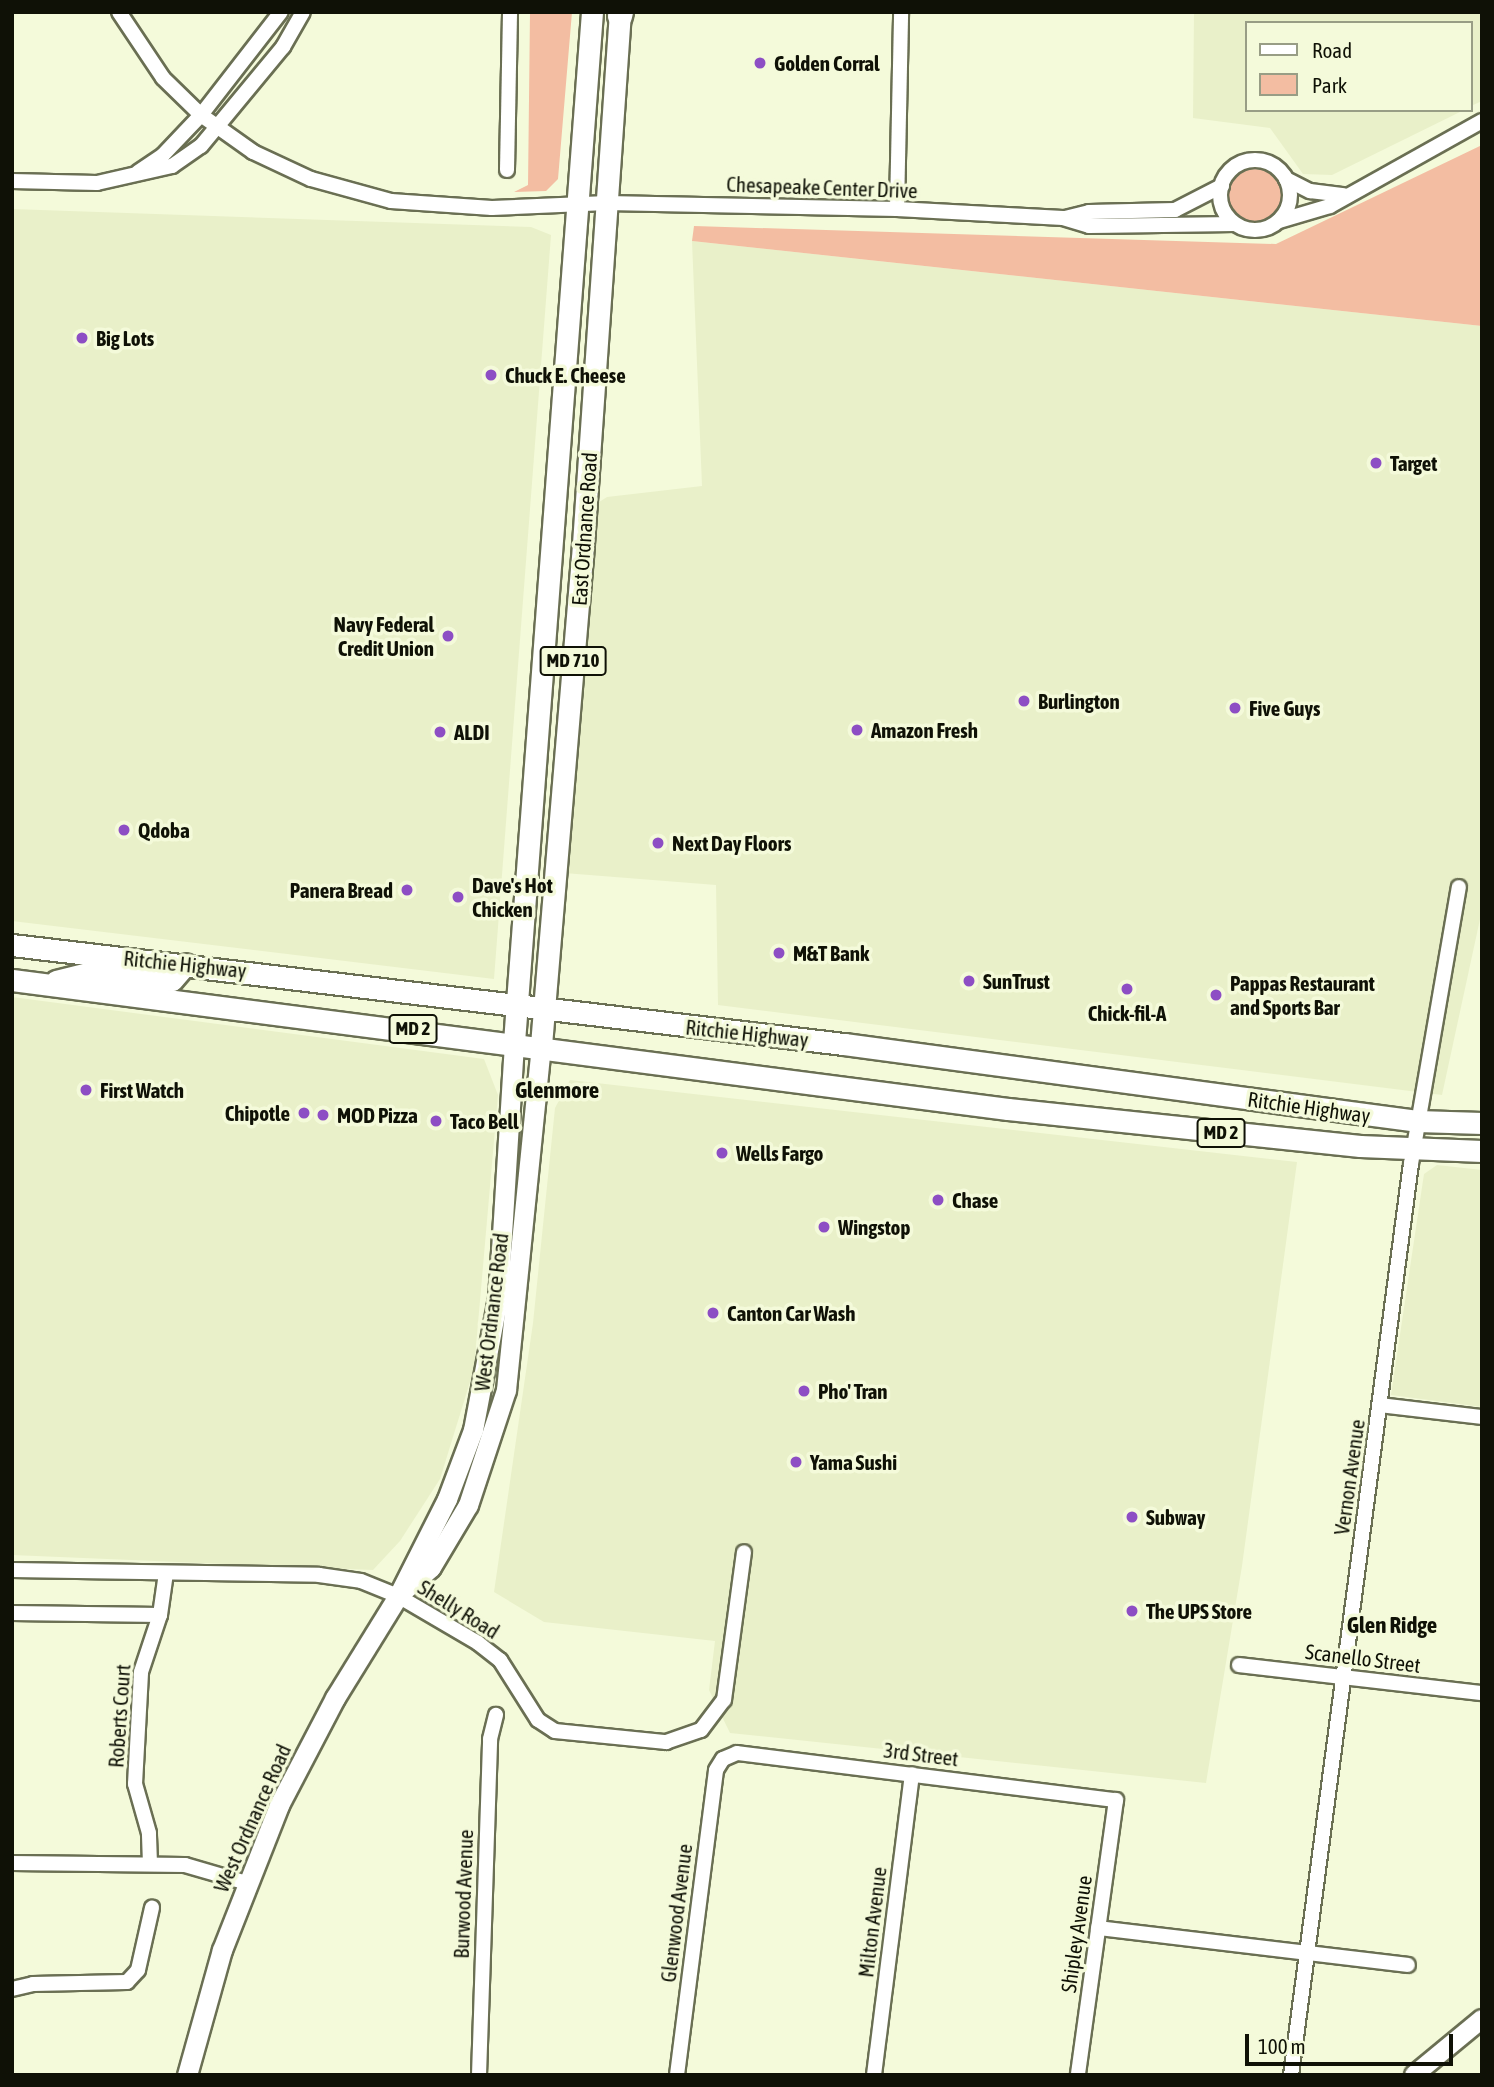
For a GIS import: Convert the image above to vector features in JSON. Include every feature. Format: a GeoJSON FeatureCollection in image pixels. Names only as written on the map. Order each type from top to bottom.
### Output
{"type":"FeatureCollection","features":[{"type":"Feature","properties":{"kind":"main road","name":"East Ordnance Road"},"geometry":{"type":"LineString","coordinates":[[514,1042],[592,12]]}},
{"type":"Feature","properties":{"kind":"main road","name":"East Ordnance Road"},"geometry":{"type":"LineString","coordinates":[[541,1045],[620,14]]}},
{"type":"Feature","properties":{"kind":"main road","name":"Ritchie Highway"},"geometry":{"type":"LineString","coordinates":[[12,945],[543,1008],[1417,1121],[1482,1123]]}},
{"type":"Feature","properties":{"kind":"main road"},"geometry":{"type":"LineString","coordinates":[[44,984],[85,974],[172,981],[186,964]]}},
{"type":"Feature","properties":{"kind":"main road","name":"Ritchie Highway"},"geometry":{"type":"LineString","coordinates":[[12,980],[541,1045],[1042,1112],[1413,1149],[1482,1151]]}},
{"type":"Feature","properties":{"kind":"main road","name":"West Ordnance Road"},"geometry":{"type":"LineString","coordinates":[[187,2075],[222,1950],[247,1883],[304,1754],[398,1596],[447,1499],[473,1430],[489,1366],[498,1298],[514,1042]]}},
{"type":"Feature","properties":{"kind":"main road","name":"West Ordnance Road"},"geometry":{"type":"LineString","coordinates":[[398,1596],[431,1566],[468,1505],[506,1390],[541,1045]]}},
{"type":"Feature","properties":{"kind":"street","name":"Chesapeake Center Drive"},"geometry":{"type":"LineString","coordinates":[[119,12],[143,54],[201,116],[283,168],[349,192],[432,205],[579,207],[607,203],[897,209],[1063,218]]}},
{"type":"Feature","properties":{"kind":"street"},"geometry":{"type":"LineString","coordinates":[[132,176],[163,155],[201,116],[281,12]]}},
{"type":"Feature","properties":{"kind":"street"},"geometry":{"type":"LineString","coordinates":[[12,181],[97,183],[173,166],[201,146],[283,47],[303,12]]}},
{"type":"Feature","properties":{"kind":"street"},"geometry":{"type":"LineString","coordinates":[[507,170],[510,12]]}},
{"type":"Feature","properties":{"kind":"street"},"geometry":{"type":"LineString","coordinates":[[897,209],[901,12]]}},
{"type":"Feature","properties":{"kind":"street"},"geometry":{"type":"LineString","coordinates":[[1063,218],[1089,226],[1235,224],[1256,230],[1330,206],[1344,195],[1482,121]]}},
{"type":"Feature","properties":{"kind":"street"},"geometry":{"type":"LineString","coordinates":[[1235,224],[1222,207],[1222,186],[1229,172],[1247,161],[1266,162],[1286,179],[1310,191],[1344,195]]}},
{"type":"Feature","properties":{"kind":"street"},"geometry":{"type":"LineString","coordinates":[[1279,221],[1289,205],[1286,179]]}},
{"type":"Feature","properties":{"kind":"street"},"geometry":{"type":"LineString","coordinates":[[1063,218],[1089,212],[1175,210],[1222,186]]}},
{"type":"Feature","properties":{"kind":"street","name":"Vernon Avenue"},"geometry":{"type":"LineString","coordinates":[[1291,2075],[1413,1149],[1459,887]]}},
{"type":"Feature","properties":{"kind":"street"},"geometry":{"type":"LineString","coordinates":[[1380,1405],[1482,1417]]}},
{"type":"Feature","properties":{"kind":"street","name":"Shelly Road"},"geometry":{"type":"LineString","coordinates":[[12,1570],[341,1577],[398,1596],[500,1660],[538,1720],[555,1731],[666,1742],[701,1730],[723,1700],[744,1552]]}},
{"type":"Feature","properties":{"kind":"street","name":"Roberts Court"},"geometry":{"type":"LineString","coordinates":[[150,1864],[149,1833],[135,1784],[141,1672],[160,1615],[166,1573]]}},
{"type":"Feature","properties":{"kind":"street"},"geometry":{"type":"LineString","coordinates":[[12,1613],[160,1615]]}},
{"type":"Feature","properties":{"kind":"street","name":"Scanello Street"},"geometry":{"type":"LineString","coordinates":[[1239,1665],[1482,1693]]}},
{"type":"Feature","properties":{"kind":"street","name":"Burwood Avenue"},"geometry":{"type":"LineString","coordinates":[[478,2075],[489,1744],[496,1715]]}},
{"type":"Feature","properties":{"kind":"street","name":"3rd Street"},"geometry":{"type":"LineString","coordinates":[[723,1759],[737,1753],[1116,1800]]}},
{"type":"Feature","properties":{"kind":"street","name":"Glenwood Avenue"},"geometry":{"type":"LineString","coordinates":[[677,2075],[716,1770],[723,1759]]}},
{"type":"Feature","properties":{"kind":"street","name":"Milton Avenue"},"geometry":{"type":"LineString","coordinates":[[874,2075],[912,1774]]}},
{"type":"Feature","properties":{"kind":"street","name":"Shipley Avenue"},"geometry":{"type":"LineString","coordinates":[[1078,2075],[1116,1800]]}},
{"type":"Feature","properties":{"kind":"street"},"geometry":{"type":"LineString","coordinates":[[12,1863],[150,1864],[207,1869],[247,1883]]}},
{"type":"Feature","properties":{"kind":"street"},"geometry":{"type":"LineString","coordinates":[[12,1989],[33,1984],[127,1982],[138,1970],[152,1908]]}},
{"type":"Feature","properties":{"kind":"street"},"geometry":{"type":"LineString","coordinates":[[1098,1927],[1408,1965]]}},
{"type":"Feature","properties":{"kind":"street"},"geometry":{"type":"LineString","coordinates":[[1414,2075],[1482,2019]]}},
{"type":"Feature","properties":{"kind":"shaded area"},"geometry":{"type":"Polygon","coordinates":[[[1194,12],[1482,12],[1482,101],[1473,105],[1473,21],[1246,21],[1246,112],[1460,112],[1332,175],[1303,174],[1270,128],[1193,118],[1194,12]]]}},
{"type":"Feature","properties":{"kind":"shaded area"},"geometry":{"type":"Polygon","coordinates":[[[12,209],[531,227],[551,235],[494,979],[12,921],[12,209]]]}},
{"type":"Feature","properties":{"kind":"shaded area"},"geometry":{"type":"Polygon","coordinates":[[[692,241],[1482,326],[1482,910],[1442,1095],[718,1005],[716,885],[564,873],[593,506],[607,497],[702,486],[692,241]]]}},
{"type":"Feature","properties":{"kind":"shaded area"},"geometry":{"type":"Polygon","coordinates":[[[12,997],[484,1059],[498,1095],[474,1369],[440,1479],[400,1541],[373,1570],[12,1555],[12,997]]]}},
{"type":"Feature","properties":{"kind":"shaded area"},"geometry":{"type":"Polygon","coordinates":[[[570,1080],[1297,1162],[1242,1566],[1206,1783],[730,1733],[709,1690],[715,1641],[544,1622],[494,1592],[533,1323],[555,1108],[570,1080]]]}},
{"type":"Feature","properties":{"kind":"shaded area"},"geometry":{"type":"Polygon","coordinates":[[[1437,1165],[1482,1170],[1482,1407],[1391,1395],[1424,1174],[1437,1165]]]}},
{"type":"Feature","properties":{"kind":"green space"},"geometry":{"type":"Polygon","coordinates":[[[530,12],[572,12],[558,179],[546,191],[514,192],[528,185],[530,12]]]}},
{"type":"Feature","properties":{"kind":"green space"},"geometry":{"type":"Polygon","coordinates":[[[1482,145],[1482,326],[692,241],[694,226],[1276,244],[1482,145]]]}},
{"type":"Feature","properties":{"kind":"green space"},"geometry":{"type":"Polygon","coordinates":[[[1255,169],[1274,177],[1282,196],[1274,215],[1255,223],[1236,215],[1228,196],[1236,177],[1255,169]]]}},
{"type":"Feature","properties":{"kind":"place","name":"Golden Corral"},"geometry":{"type":"Point","coordinates":[760,63]}},
{"type":"Feature","properties":{"kind":"place","name":"Big Lots"},"geometry":{"type":"Point","coordinates":[82,338]}},
{"type":"Feature","properties":{"kind":"place","name":"Chuck E. Cheese"},"geometry":{"type":"Point","coordinates":[491,375]}},
{"type":"Feature","properties":{"kind":"place","name":"Target"},"geometry":{"type":"Point","coordinates":[1376,463]}},
{"type":"Feature","properties":{"kind":"place","name":"Navy Federal Credit Union"},"geometry":{"type":"Point","coordinates":[448,636]}},
{"type":"Feature","properties":{"kind":"place","name":"Burlington"},"geometry":{"type":"Point","coordinates":[1024,701]}},
{"type":"Feature","properties":{"kind":"place","name":"Five Guys"},"geometry":{"type":"Point","coordinates":[1235,708]}},
{"type":"Feature","properties":{"kind":"place","name":"Amazon Fresh"},"geometry":{"type":"Point","coordinates":[857,730]}},
{"type":"Feature","properties":{"kind":"place","name":"ALDI"},"geometry":{"type":"Point","coordinates":[440,732]}},
{"type":"Feature","properties":{"kind":"place","name":"Qdoba"},"geometry":{"type":"Point","coordinates":[124,830]}},
{"type":"Feature","properties":{"kind":"place","name":"Next Day Floors"},"geometry":{"type":"Point","coordinates":[658,843]}},
{"type":"Feature","properties":{"kind":"place","name":"Panera Bread"},"geometry":{"type":"Point","coordinates":[407,890]}},
{"type":"Feature","properties":{"kind":"place","name":"Dave's Hot Chicken"},"geometry":{"type":"Point","coordinates":[458,897]}},
{"type":"Feature","properties":{"kind":"place","name":"M&T Bank"},"geometry":{"type":"Point","coordinates":[779,953]}},
{"type":"Feature","properties":{"kind":"place","name":"SunTrust"},"geometry":{"type":"Point","coordinates":[969,981]}},
{"type":"Feature","properties":{"kind":"place","name":"Chick-fil-A"},"geometry":{"type":"Point","coordinates":[1127,989]}},
{"type":"Feature","properties":{"kind":"place","name":"Pappas Restaurant and Sports Bar"},"geometry":{"type":"Point","coordinates":[1216,995]}},
{"type":"Feature","properties":{"kind":"place","name":"First Watch"},"geometry":{"type":"Point","coordinates":[86,1090]}},
{"type":"Feature","properties":{"kind":"place","name":"Chipotle"},"geometry":{"type":"Point","coordinates":[304,1113]}},
{"type":"Feature","properties":{"kind":"place","name":"MOD Pizza"},"geometry":{"type":"Point","coordinates":[323,1115]}},
{"type":"Feature","properties":{"kind":"place","name":"Taco Bell"},"geometry":{"type":"Point","coordinates":[436,1121]}},
{"type":"Feature","properties":{"kind":"place","name":"Wells Fargo"},"geometry":{"type":"Point","coordinates":[722,1153]}},
{"type":"Feature","properties":{"kind":"place","name":"Chase"},"geometry":{"type":"Point","coordinates":[938,1200]}},
{"type":"Feature","properties":{"kind":"place","name":"Wingstop"},"geometry":{"type":"Point","coordinates":[824,1227]}},
{"type":"Feature","properties":{"kind":"place","name":"Canton Car Wash"},"geometry":{"type":"Point","coordinates":[713,1313]}},
{"type":"Feature","properties":{"kind":"place","name":"Pho' Tran"},"geometry":{"type":"Point","coordinates":[804,1391]}},
{"type":"Feature","properties":{"kind":"place","name":"Yama Sushi"},"geometry":{"type":"Point","coordinates":[796,1462]}},
{"type":"Feature","properties":{"kind":"place","name":"Subway"},"geometry":{"type":"Point","coordinates":[1132,1517]}},
{"type":"Feature","properties":{"kind":"place","name":"The UPS Store"},"geometry":{"type":"Point","coordinates":[1132,1611]}},
{"type":"Feature","properties":{"kind":"district","name":"Glenmore"},"geometry":{"type":"Point","coordinates":[557,1090]}},
{"type":"Feature","properties":{"kind":"district","name":"Glen Ridge"},"geometry":{"type":"Point","coordinates":[1392,1625]}}]}
